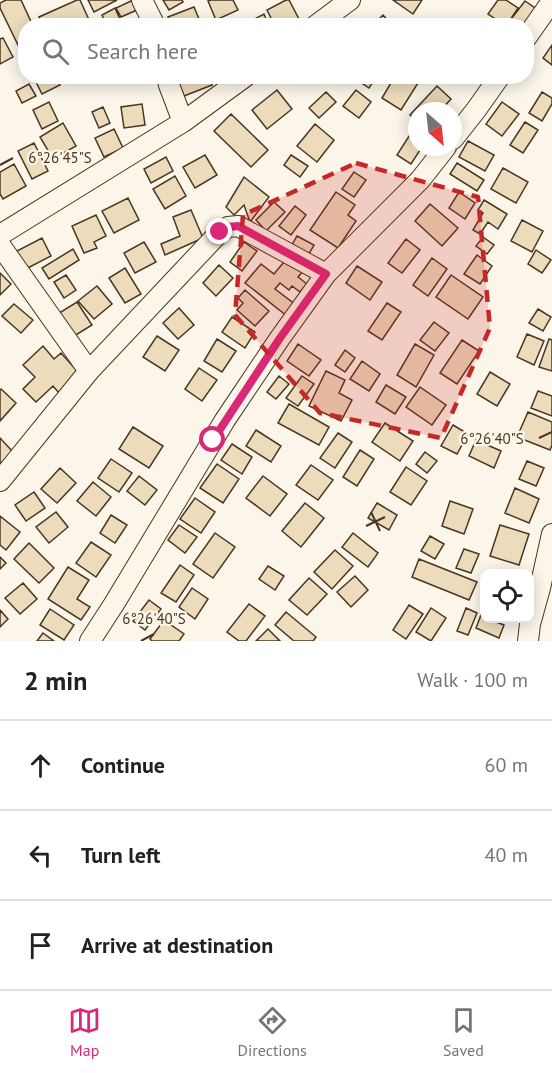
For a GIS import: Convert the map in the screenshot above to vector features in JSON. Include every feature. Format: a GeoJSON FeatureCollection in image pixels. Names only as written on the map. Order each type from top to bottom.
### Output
{"type":"FeatureCollection","features":[{"type":"Feature","properties":{"kind":"street"},"geometry":{"type":"LineString","coordinates":[[142,0],[151,18]]}},
{"type":"Feature","properties":{"kind":"street"},"geometry":{"type":"LineString","coordinates":[[326,18],[350,0]]}},
{"type":"Feature","properties":{"kind":"street"},"geometry":{"type":"LineString","coordinates":[[534,27],[552,1]]}},
{"type":"Feature","properties":{"kind":"street"},"geometry":{"type":"LineString","coordinates":[[169,84],[183,122]]}},
{"type":"Feature","properties":{"kind":"street"},"geometry":{"type":"LineString","coordinates":[[0,235],[183,122],[235,84]]}},
{"type":"Feature","properties":{"kind":"street"},"geometry":{"type":"LineString","coordinates":[[462,128],[495,84]]}},
{"type":"Feature","properties":{"kind":"street"},"geometry":{"type":"LineString","coordinates":[[90,641],[225,420],[326,274],[420,180],[439,156]]}},
{"type":"Feature","properties":{"kind":"street"},"geometry":{"type":"LineString","coordinates":[[0,481],[89,371],[220,232],[228,227],[238,226],[326,274]]}},
{"type":"Feature","properties":{"kind":"street"},"geometry":{"type":"LineString","coordinates":[[0,245],[89,371]]}},
{"type":"Feature","properties":{"kind":"street"},"geometry":{"type":"LineString","coordinates":[[528,641],[552,534]]}},
{"type":"Feature","properties":{"kind":"highlighted area"},"geometry":{"type":"Polygon","coordinates":[[[356,163],[478,197],[490,328],[441,438],[320,413],[235,315],[243,215],[356,163]]]}},
{"type":"Feature","properties":{"kind":"building"},"geometry":{"type":"Polygon","coordinates":[[[6,0],[21,0],[29,18],[18,18],[18,45],[0,8],[0,3],[6,0]]]}},
{"type":"Feature","properties":{"kind":"building"},"geometry":{"type":"Polygon","coordinates":[[[80,0],[88,18],[39,18],[80,0]]]}},
{"type":"Feature","properties":{"kind":"building"},"geometry":{"type":"Polygon","coordinates":[[[88,0],[117,0],[94,12],[88,0]]]}},
{"type":"Feature","properties":{"kind":"building"},"geometry":{"type":"Polygon","coordinates":[[[133,0],[137,10],[121,17],[116,8],[133,0]]]}},
{"type":"Feature","properties":{"kind":"building"},"geometry":{"type":"Polygon","coordinates":[[[163,0],[182,0],[183,2],[169,10],[163,0]]]}},
{"type":"Feature","properties":{"kind":"building"},"geometry":{"type":"Polygon","coordinates":[[[233,0],[238,10],[215,18],[208,1],[233,0]]]}},
{"type":"Feature","properties":{"kind":"building"},"geometry":{"type":"Polygon","coordinates":[[[289,0],[298,18],[271,18],[267,10],[289,0]]]}},
{"type":"Feature","properties":{"kind":"building"},"geometry":{"type":"Polygon","coordinates":[[[393,0],[422,0],[413,14],[393,0]]]}},
{"type":"Feature","properties":{"kind":"building"},"geometry":{"type":"Polygon","coordinates":[[[498,0],[506,0],[518,8],[511,18],[494,18],[488,14],[498,0]]]}},
{"type":"Feature","properties":{"kind":"building"},"geometry":{"type":"Polygon","coordinates":[[[525,1],[538,10],[532,18],[512,18],[525,1]]]}},
{"type":"Feature","properties":{"kind":"building"},"geometry":{"type":"Polygon","coordinates":[[[194,7],[199,18],[168,18],[194,7]]]}},
{"type":"Feature","properties":{"kind":"building"},"geometry":{"type":"Polygon","coordinates":[[[115,8],[119,18],[103,18],[102,15],[115,8]]]}},
{"type":"Feature","properties":{"kind":"building"},"geometry":{"type":"Polygon","coordinates":[[[3,38],[13,57],[0,64],[0,39],[3,38]]]}},
{"type":"Feature","properties":{"kind":"building"},"geometry":{"type":"Polygon","coordinates":[[[552,45],[552,65],[543,58],[552,45]]]}},
{"type":"Feature","properties":{"kind":"building"},"geometry":{"type":"Polygon","coordinates":[[[29,84],[36,96],[22,103],[16,91],[29,84]]]}},
{"type":"Feature","properties":{"kind":"building"},"geometry":{"type":"Polygon","coordinates":[[[37,84],[60,85],[42,94],[37,84]]]}},
{"type":"Feature","properties":{"kind":"building"},"geometry":{"type":"Polygon","coordinates":[[[179,84],[212,85],[184,96],[179,84]]]}},
{"type":"Feature","properties":{"kind":"building"},"geometry":{"type":"Polygon","coordinates":[[[390,84],[417,84],[401,110],[382,98],[390,84]]]}},
{"type":"Feature","properties":{"kind":"building"},"geometry":{"type":"Polygon","coordinates":[[[437,86],[451,99],[448,102],[422,102],[437,86]]]}},
{"type":"Feature","properties":{"kind":"building"},"geometry":{"type":"Polygon","coordinates":[[[277,90],[292,109],[267,129],[252,110],[277,90]]]}},
{"type":"Feature","properties":{"kind":"building"},"geometry":{"type":"Polygon","coordinates":[[[356,90],[371,102],[359,118],[343,106],[356,90]]]}},
{"type":"Feature","properties":{"kind":"building"},"geometry":{"type":"Polygon","coordinates":[[[326,92],[336,102],[319,118],[309,108],[326,92]]]}},
{"type":"Feature","properties":{"kind":"building"},"geometry":{"type":"Polygon","coordinates":[[[542,92],[552,98],[552,104],[542,121],[529,113],[542,92]]]}},
{"type":"Feature","properties":{"kind":"building"},"geometry":{"type":"Polygon","coordinates":[[[49,102],[58,121],[42,129],[33,110],[49,102]]]}},
{"type":"Feature","properties":{"kind":"building"},"geometry":{"type":"Polygon","coordinates":[[[502,102],[519,114],[502,136],[486,124],[502,102]]]}},
{"type":"Feature","properties":{"kind":"building"},"geometry":{"type":"Polygon","coordinates":[[[142,104],[145,125],[124,128],[121,107],[142,104]]]}},
{"type":"Feature","properties":{"kind":"building"},"geometry":{"type":"Polygon","coordinates":[[[103,107],[110,123],[99,128],[92,112],[103,107]]]}},
{"type":"Feature","properties":{"kind":"building"},"geometry":{"type":"Polygon","coordinates":[[[231,114],[268,150],[251,167],[214,131],[231,114]]]}},
{"type":"Feature","properties":{"kind":"building"},"geometry":{"type":"Polygon","coordinates":[[[525,122],[538,130],[523,153],[510,145],[525,122]]]}},
{"type":"Feature","properties":{"kind":"building"},"geometry":{"type":"Polygon","coordinates":[[[63,123],[76,146],[53,159],[40,137],[63,123]]]}},
{"type":"Feature","properties":{"kind":"building"},"geometry":{"type":"Polygon","coordinates":[[[315,124],[334,140],[317,162],[297,146],[315,124]]]}},
{"type":"Feature","properties":{"kind":"building"},"geometry":{"type":"Polygon","coordinates":[[[114,129],[123,148],[104,157],[95,138],[114,129]]]}},
{"type":"Feature","properties":{"kind":"building"},"geometry":{"type":"Polygon","coordinates":[[[408,138],[408,156],[416,156],[411,164],[397,155],[408,138]]]}},
{"type":"Feature","properties":{"kind":"building"},"geometry":{"type":"Polygon","coordinates":[[[468,141],[494,155],[485,171],[459,157],[462,156],[468,141]]]}},
{"type":"Feature","properties":{"kind":"building"},"geometry":{"type":"Polygon","coordinates":[[[34,143],[48,171],[32,179],[18,151],[34,143]]]}},
{"type":"Feature","properties":{"kind":"building"},"geometry":{"type":"Polygon","coordinates":[[[205,155],[217,175],[195,188],[183,167],[205,155]]]}},
{"type":"Feature","properties":{"kind":"building"},"geometry":{"type":"Polygon","coordinates":[[[291,155],[308,166],[300,177],[284,165],[291,155]]]}},
{"type":"Feature","properties":{"kind":"building"},"geometry":{"type":"Polygon","coordinates":[[[166,157],[173,171],[151,183],[144,169],[166,157]]]}},
{"type":"Feature","properties":{"kind":"building"},"geometry":{"type":"Polygon","coordinates":[[[457,163],[484,180],[477,191],[450,174],[457,163]]]}},
{"type":"Feature","properties":{"kind":"building"},"geometry":{"type":"Polygon","coordinates":[[[14,164],[26,186],[3,199],[0,194],[0,172],[14,164]]]}},
{"type":"Feature","properties":{"kind":"building"},"geometry":{"type":"Polygon","coordinates":[[[503,168],[528,182],[516,203],[491,189],[503,168]]]}},
{"type":"Feature","properties":{"kind":"building"},"geometry":{"type":"Polygon","coordinates":[[[354,172],[366,180],[354,197],[342,189],[354,172]]]}},
{"type":"Feature","properties":{"kind":"building"},"geometry":{"type":"Polygon","coordinates":[[[175,176],[186,196],[165,209],[153,189],[175,176]]]}},
{"type":"Feature","properties":{"kind":"building"},"geometry":{"type":"Polygon","coordinates":[[[244,177],[269,197],[250,222],[244,205],[234,215],[226,207],[244,177]]]}},
{"type":"Feature","properties":{"kind":"building"},"geometry":{"type":"Polygon","coordinates":[[[336,192],[355,205],[348,215],[356,221],[338,248],[310,230],[336,192]]]}},
{"type":"Feature","properties":{"kind":"building"},"geometry":{"type":"Polygon","coordinates":[[[459,192],[475,203],[465,219],[449,208],[459,192]]]}},
{"type":"Feature","properties":{"kind":"building"},"geometry":{"type":"Polygon","coordinates":[[[128,198],[139,220],[114,233],[102,211],[128,198]]]}},
{"type":"Feature","properties":{"kind":"building"},"geometry":{"type":"Polygon","coordinates":[[[484,200],[507,214],[498,229],[488,222],[480,234],[473,230],[483,213],[478,210],[484,200]]]}},
{"type":"Feature","properties":{"kind":"building"},"geometry":{"type":"Polygon","coordinates":[[[274,202],[285,212],[266,231],[256,220],[274,202]]]}},
{"type":"Feature","properties":{"kind":"building"},"geometry":{"type":"Polygon","coordinates":[[[430,204],[458,228],[442,246],[415,221],[430,204]]]}},
{"type":"Feature","properties":{"kind":"building"},"geometry":{"type":"Polygon","coordinates":[[[295,206],[306,215],[291,235],[279,226],[295,206]]]}},
{"type":"Feature","properties":{"kind":"building"},"geometry":{"type":"Polygon","coordinates":[[[191,210],[203,238],[165,255],[161,244],[180,236],[173,217],[191,210]]]}},
{"type":"Feature","properties":{"kind":"building"},"geometry":{"type":"Polygon","coordinates":[[[96,215],[106,236],[94,242],[97,248],[84,253],[72,226],[96,215]]]}},
{"type":"Feature","properties":{"kind":"building"},"geometry":{"type":"Polygon","coordinates":[[[522,220],[543,231],[532,252],[511,241],[522,220]]]}},
{"type":"Feature","properties":{"kind":"building"},"geometry":{"type":"Polygon","coordinates":[[[297,236],[314,245],[306,259],[289,250],[297,236]]]}},
{"type":"Feature","properties":{"kind":"building"},"geometry":{"type":"Polygon","coordinates":[[[483,237],[494,245],[487,254],[476,246],[483,237]]]}},
{"type":"Feature","properties":{"kind":"building"},"geometry":{"type":"Polygon","coordinates":[[[42,238],[51,256],[24,270],[15,252],[42,238]]]}},
{"type":"Feature","properties":{"kind":"building"},"geometry":{"type":"Polygon","coordinates":[[[406,239],[420,250],[402,273],[388,263],[406,239]]]}},
{"type":"Feature","properties":{"kind":"building"},"geometry":{"type":"Polygon","coordinates":[[[144,242],[156,262],[135,273],[124,253],[144,242]]]}},
{"type":"Feature","properties":{"kind":"building"},"geometry":{"type":"Polygon","coordinates":[[[244,242],[257,251],[242,271],[230,262],[244,242]]]}},
{"type":"Feature","properties":{"kind":"building"},"geometry":{"type":"Polygon","coordinates":[[[73,249],[79,260],[49,279],[42,268],[73,249]]]}},
{"type":"Feature","properties":{"kind":"building"},"geometry":{"type":"Polygon","coordinates":[[[536,250],[551,260],[542,273],[528,264],[536,250]]]}},
{"type":"Feature","properties":{"kind":"building"},"geometry":{"type":"Polygon","coordinates":[[[477,255],[492,266],[480,284],[464,274],[477,255]]]}},
{"type":"Feature","properties":{"kind":"building"},"geometry":{"type":"Polygon","coordinates":[[[288,257],[304,270],[298,277],[307,284],[300,292],[292,286],[289,290],[280,283],[275,289],[296,305],[287,316],[245,283],[261,264],[274,274],[288,257]]]}},
{"type":"Feature","properties":{"kind":"building"},"geometry":{"type":"Polygon","coordinates":[[[432,258],[447,269],[428,296],[413,285],[432,258]]]}},
{"type":"Feature","properties":{"kind":"building"},"geometry":{"type":"Polygon","coordinates":[[[219,265],[233,278],[216,296],[203,283],[219,265]]]}},
{"type":"Feature","properties":{"kind":"building"},"geometry":{"type":"Polygon","coordinates":[[[357,266],[382,282],[370,300],[346,283],[357,266]]]}},
{"type":"Feature","properties":{"kind":"building"},"geometry":{"type":"Polygon","coordinates":[[[125,268],[141,294],[125,303],[109,278],[125,268]]]}},
{"type":"Feature","properties":{"kind":"building"},"geometry":{"type":"Polygon","coordinates":[[[0,273],[11,284],[0,295],[0,273]]]}},
{"type":"Feature","properties":{"kind":"building"},"geometry":{"type":"Polygon","coordinates":[[[66,275],[76,290],[64,298],[54,282],[66,275]]]}},
{"type":"Feature","properties":{"kind":"building"},"geometry":{"type":"Polygon","coordinates":[[[451,275],[483,297],[468,319],[436,297],[451,275]]]}},
{"type":"Feature","properties":{"kind":"building"},"geometry":{"type":"Polygon","coordinates":[[[97,286],[112,304],[94,319],[78,301],[97,286]]]}},
{"type":"Feature","properties":{"kind":"building"},"geometry":{"type":"Polygon","coordinates":[[[245,290],[269,311],[255,326],[237,310],[243,303],[238,298],[245,290]]]}},
{"type":"Feature","properties":{"kind":"building"},"geometry":{"type":"Polygon","coordinates":[[[77,302],[92,325],[71,338],[56,315],[77,302]]]}},
{"type":"Feature","properties":{"kind":"building"},"geometry":{"type":"Polygon","coordinates":[[[387,303],[401,312],[382,340],[368,331],[387,303]]]}},
{"type":"Feature","properties":{"kind":"building"},"geometry":{"type":"Polygon","coordinates":[[[14,304],[33,320],[21,333],[2,316],[14,304]]]}},
{"type":"Feature","properties":{"kind":"building"},"geometry":{"type":"Polygon","coordinates":[[[179,308],[194,325],[178,339],[163,323],[179,308]]]}},
{"type":"Feature","properties":{"kind":"building"},"geometry":{"type":"Polygon","coordinates":[[[538,309],[551,317],[543,331],[529,323],[538,309]]]}},
{"type":"Feature","properties":{"kind":"building"},"geometry":{"type":"Polygon","coordinates":[[[232,317],[255,332],[245,348],[222,332],[232,317]]]}},
{"type":"Feature","properties":{"kind":"building"},"geometry":{"type":"Polygon","coordinates":[[[434,322],[449,333],[435,351],[420,340],[434,322]]]}},
{"type":"Feature","properties":{"kind":"building"},"geometry":{"type":"Polygon","coordinates":[[[527,334],[544,341],[534,365],[517,357],[527,334]]]}},
{"type":"Feature","properties":{"kind":"building"},"geometry":{"type":"Polygon","coordinates":[[[157,336],[179,350],[165,371],[143,357],[157,336]]]}},
{"type":"Feature","properties":{"kind":"building"},"geometry":{"type":"Polygon","coordinates":[[[217,339],[236,351],[222,372],[204,361],[217,339]]]}},
{"type":"Feature","properties":{"kind":"building"},"geometry":{"type":"Polygon","coordinates":[[[549,339],[552,340],[552,371],[539,367],[549,339]]]}},
{"type":"Feature","properties":{"kind":"building"},"geometry":{"type":"Polygon","coordinates":[[[462,340],[479,351],[457,384],[440,373],[462,340]]]}},
{"type":"Feature","properties":{"kind":"building"},"geometry":{"type":"Polygon","coordinates":[[[298,344],[321,360],[309,376],[287,361],[298,344]]]}},
{"type":"Feature","properties":{"kind":"building"},"geometry":{"type":"Polygon","coordinates":[[[415,344],[434,355],[416,387],[397,375],[415,344]]]}},
{"type":"Feature","properties":{"kind":"building"},"geometry":{"type":"Polygon","coordinates":[[[43,346],[54,359],[61,353],[79,373],[59,393],[53,386],[36,402],[23,389],[35,377],[23,365],[43,346]]]}},
{"type":"Feature","properties":{"kind":"building"},"geometry":{"type":"Polygon","coordinates":[[[345,350],[355,358],[345,372],[335,365],[345,350]]]}},
{"type":"Feature","properties":{"kind":"building"},"geometry":{"type":"Polygon","coordinates":[[[362,361],[380,374],[369,391],[350,379],[362,361]]]}},
{"type":"Feature","properties":{"kind":"building"},"geometry":{"type":"Polygon","coordinates":[[[199,368],[217,380],[202,401],[185,389],[199,368]]]}},
{"type":"Feature","properties":{"kind":"building"},"geometry":{"type":"Polygon","coordinates":[[[326,371],[345,380],[339,393],[352,400],[341,421],[309,406],[326,371]]]}},
{"type":"Feature","properties":{"kind":"building"},"geometry":{"type":"Polygon","coordinates":[[[490,372],[510,384],[497,406],[477,394],[490,372]]]}},
{"type":"Feature","properties":{"kind":"building"},"geometry":{"type":"Polygon","coordinates":[[[279,376],[289,384],[276,399],[267,392],[279,376]]]}},
{"type":"Feature","properties":{"kind":"building"},"geometry":{"type":"Polygon","coordinates":[[[302,376],[314,384],[298,406],[286,398],[302,376]]]}},
{"type":"Feature","properties":{"kind":"building"},"geometry":{"type":"Polygon","coordinates":[[[386,385],[406,397],[395,414],[376,402],[386,385]]]}},
{"type":"Feature","properties":{"kind":"building"},"geometry":{"type":"Polygon","coordinates":[[[420,387],[446,405],[432,425],[406,407],[420,387]]]}},
{"type":"Feature","properties":{"kind":"building"},"geometry":{"type":"Polygon","coordinates":[[[0,390],[16,403],[0,421],[0,390]]]}},
{"type":"Feature","properties":{"kind":"building"},"geometry":{"type":"Polygon","coordinates":[[[538,391],[552,396],[552,416],[531,408],[538,391]]]}},
{"type":"Feature","properties":{"kind":"building"},"geometry":{"type":"Polygon","coordinates":[[[289,404],[329,427],[319,445],[278,423],[289,404]]]}},
{"type":"Feature","properties":{"kind":"building"},"geometry":{"type":"Polygon","coordinates":[[[528,412],[552,422],[550,450],[517,437],[528,412]]]}},
{"type":"Feature","properties":{"kind":"building"},"geometry":{"type":"Polygon","coordinates":[[[385,423],[413,441],[400,461],[372,442],[385,423]]]}},
{"type":"Feature","properties":{"kind":"building"},"geometry":{"type":"Polygon","coordinates":[[[453,425],[468,434],[457,454],[441,446],[453,425]]]}},
{"type":"Feature","properties":{"kind":"building"},"geometry":{"type":"Polygon","coordinates":[[[133,427],[163,446],[149,468],[119,449],[133,427]]]}},
{"type":"Feature","properties":{"kind":"building"},"geometry":{"type":"Polygon","coordinates":[[[256,430],[281,446],[271,462],[246,446],[256,430]]]}},
{"type":"Feature","properties":{"kind":"building"},"geometry":{"type":"Polygon","coordinates":[[[338,433],[352,442],[335,468],[320,458],[338,433]]]}},
{"type":"Feature","properties":{"kind":"building"},"geometry":{"type":"Polygon","coordinates":[[[0,438],[13,452],[0,464],[0,438]]]}},
{"type":"Feature","properties":{"kind":"building"},"geometry":{"type":"Polygon","coordinates":[[[476,440],[501,451],[494,468],[469,456],[476,440]]]}},
{"type":"Feature","properties":{"kind":"building"},"geometry":{"type":"Polygon","coordinates":[[[232,444],[252,457],[242,474],[221,460],[232,444]]]}},
{"type":"Feature","properties":{"kind":"building"},"geometry":{"type":"Polygon","coordinates":[[[360,450],[374,459],[357,486],[343,477],[360,450]]]}},
{"type":"Feature","properties":{"kind":"building"},"geometry":{"type":"Polygon","coordinates":[[[425,452],[437,461],[427,473],[416,464],[425,452]]]}},
{"type":"Feature","properties":{"kind":"building"},"geometry":{"type":"Polygon","coordinates":[[[111,459],[132,473],[119,492],[98,478],[111,459]]]}},
{"type":"Feature","properties":{"kind":"building"},"geometry":{"type":"Polygon","coordinates":[[[527,461],[544,468],[536,486],[519,479],[527,461]]]}},
{"type":"Feature","properties":{"kind":"building"},"geometry":{"type":"Polygon","coordinates":[[[217,464],[239,479],[223,503],[200,488],[217,464]]]}},
{"type":"Feature","properties":{"kind":"building"},"geometry":{"type":"Polygon","coordinates":[[[311,465],[333,480],[318,500],[296,485],[311,465]]]}},
{"type":"Feature","properties":{"kind":"building"},"geometry":{"type":"Polygon","coordinates":[[[406,467],[427,481],[411,505],[390,492],[406,467]]]}},
{"type":"Feature","properties":{"kind":"building"},"geometry":{"type":"Polygon","coordinates":[[[60,468],[76,483],[57,503],[41,489],[60,468]]]}},
{"type":"Feature","properties":{"kind":"building"},"geometry":{"type":"Polygon","coordinates":[[[139,476],[157,490],[145,505],[127,491],[139,476]]]}},
{"type":"Feature","properties":{"kind":"building"},"geometry":{"type":"Polygon","coordinates":[[[263,476],[287,494],[270,516],[246,498],[263,476]]]}},
{"type":"Feature","properties":{"kind":"building"},"geometry":{"type":"Polygon","coordinates":[[[93,482],[111,497],[96,516],[77,501],[93,482]]]}},
{"type":"Feature","properties":{"kind":"building"},"geometry":{"type":"Polygon","coordinates":[[[515,488],[539,499],[529,523],[505,513],[515,488]]]}},
{"type":"Feature","properties":{"kind":"building"},"geometry":{"type":"Polygon","coordinates":[[[34,492],[45,508],[26,521],[15,505],[34,492]]]}},
{"type":"Feature","properties":{"kind":"building"},"geometry":{"type":"Polygon","coordinates":[[[195,498],[215,512],[201,533],[180,519],[195,498]]]}},
{"type":"Feature","properties":{"kind":"building"},"geometry":{"type":"Polygon","coordinates":[[[450,501],[473,509],[464,534],[442,526],[450,501]]]}},
{"type":"Feature","properties":{"kind":"building"},"geometry":{"type":"Polygon","coordinates":[[[305,503],[324,518],[301,547],[282,531],[305,503]]]}},
{"type":"Feature","properties":{"kind":"building"},"geometry":{"type":"Polygon","coordinates":[[[377,503],[397,515],[389,530],[368,518],[377,503]]]}},
{"type":"Feature","properties":{"kind":"building"},"geometry":{"type":"Polygon","coordinates":[[[56,512],[68,527],[49,543],[36,527],[56,512]]]}},
{"type":"Feature","properties":{"kind":"building"},"geometry":{"type":"Polygon","coordinates":[[[111,515],[127,525],[115,543],[100,533],[111,515]]]}},
{"type":"Feature","properties":{"kind":"building"},"geometry":{"type":"Polygon","coordinates":[[[0,516],[20,532],[6,550],[0,545],[0,516]]]}},
{"type":"Feature","properties":{"kind":"building"},"geometry":{"type":"Polygon","coordinates":[[[179,525],[197,537],[185,553],[168,540],[179,525]]]}},
{"type":"Feature","properties":{"kind":"building"},"geometry":{"type":"Polygon","coordinates":[[[500,525],[529,534],[519,565],[490,556],[500,525]]]}},
{"type":"Feature","properties":{"kind":"building"},"geometry":{"type":"Polygon","coordinates":[[[215,533],[235,547],[213,578],[193,564],[215,533]]]}},
{"type":"Feature","properties":{"kind":"building"},"geometry":{"type":"Polygon","coordinates":[[[353,533],[378,553],[368,567],[342,547],[353,533]]]}},
{"type":"Feature","properties":{"kind":"building"},"geometry":{"type":"Polygon","coordinates":[[[430,536],[444,544],[435,559],[421,551],[430,536]]]}},
{"type":"Feature","properties":{"kind":"building"},"geometry":{"type":"Polygon","coordinates":[[[91,542],[111,555],[96,577],[76,563],[91,542]]]}},
{"type":"Feature","properties":{"kind":"building"},"geometry":{"type":"Polygon","coordinates":[[[29,543],[54,568],[39,583],[14,559],[29,543]]]}},
{"type":"Feature","properties":{"kind":"building"},"geometry":{"type":"Polygon","coordinates":[[[464,549],[479,554],[471,573],[456,568],[464,549]]]}},
{"type":"Feature","properties":{"kind":"building"},"geometry":{"type":"Polygon","coordinates":[[[335,550],[353,566],[332,589],[314,572],[335,550]]]}},
{"type":"Feature","properties":{"kind":"building"},"geometry":{"type":"Polygon","coordinates":[[[0,557],[6,563],[0,569],[0,557]]]}},
{"type":"Feature","properties":{"kind":"building"},"geometry":{"type":"Polygon","coordinates":[[[419,559],[477,582],[469,600],[412,577],[419,559]]]}},
{"type":"Feature","properties":{"kind":"building"},"geometry":{"type":"Polygon","coordinates":[[[180,565],[194,575],[176,602],[161,593],[180,565]]]}},
{"type":"Feature","properties":{"kind":"building"},"geometry":{"type":"Polygon","coordinates":[[[268,566],[284,576],[275,590],[259,579],[268,566]]]}},
{"type":"Feature","properties":{"kind":"building"},"geometry":{"type":"Polygon","coordinates":[[[68,567],[89,580],[77,599],[90,607],[81,620],[48,599],[68,567]]]}},
{"type":"Feature","properties":{"kind":"building"},"geometry":{"type":"Polygon","coordinates":[[[355,576],[368,590],[351,607],[337,592],[355,576]]]}},
{"type":"Feature","properties":{"kind":"building"},"geometry":{"type":"Polygon","coordinates":[[[309,578],[327,594],[307,615],[289,600],[309,578]]]}},
{"type":"Feature","properties":{"kind":"building"},"geometry":{"type":"Polygon","coordinates":[[[23,583],[37,599],[20,614],[5,598],[23,583]]]}},
{"type":"Feature","properties":{"kind":"building"},"geometry":{"type":"Polygon","coordinates":[[[192,588],[208,599],[195,619],[179,607],[192,588]]]}},
{"type":"Feature","properties":{"kind":"building"},"geometry":{"type":"Polygon","coordinates":[[[149,600],[161,609],[145,630],[133,621],[149,600]]]}},
{"type":"Feature","properties":{"kind":"building"},"geometry":{"type":"Polygon","coordinates":[[[249,604],[265,616],[246,641],[239,641],[227,632],[249,604]]]}},
{"type":"Feature","properties":{"kind":"building"},"geometry":{"type":"Polygon","coordinates":[[[409,605],[423,614],[406,639],[393,630],[409,605]]]}},
{"type":"Feature","properties":{"kind":"building"},"geometry":{"type":"Polygon","coordinates":[[[431,608],[446,618],[431,641],[416,632],[431,608]]]}},
{"type":"Feature","properties":{"kind":"building"},"geometry":{"type":"Polygon","coordinates":[[[466,608],[477,613],[468,635],[457,631],[466,608]]]}},
{"type":"Feature","properties":{"kind":"building"},"geometry":{"type":"Polygon","coordinates":[[[50,609],[74,625],[64,640],[40,625],[50,609]]]}},
{"type":"Feature","properties":{"kind":"building"},"geometry":{"type":"Polygon","coordinates":[[[0,610],[8,619],[0,627],[0,610]]]}},
{"type":"Feature","properties":{"kind":"building"},"geometry":{"type":"Polygon","coordinates":[[[286,612],[316,637],[313,641],[294,641],[275,625],[286,612]]]}},
{"type":"Feature","properties":{"kind":"building"},"geometry":{"type":"Polygon","coordinates":[[[480,618],[480,623],[504,625],[499,638],[476,628],[480,618]]]}},
{"type":"Feature","properties":{"kind":"building"},"geometry":{"type":"Polygon","coordinates":[[[164,620],[184,634],[179,641],[152,641],[150,639],[164,620]]]}},
{"type":"Feature","properties":{"kind":"building"},"geometry":{"type":"Polygon","coordinates":[[[268,629],[280,641],[256,641],[268,629]]]}},
{"type":"Feature","properties":{"kind":"building"},"geometry":{"type":"Polygon","coordinates":[[[43,633],[54,641],[37,641],[43,633]]]}},
{"type":"Feature","properties":{"kind":"route"},"geometry":{"type":"LineString","coordinates":[[213,440],[280,338],[326,274],[238,226],[228,227],[220,232]]}}]}
